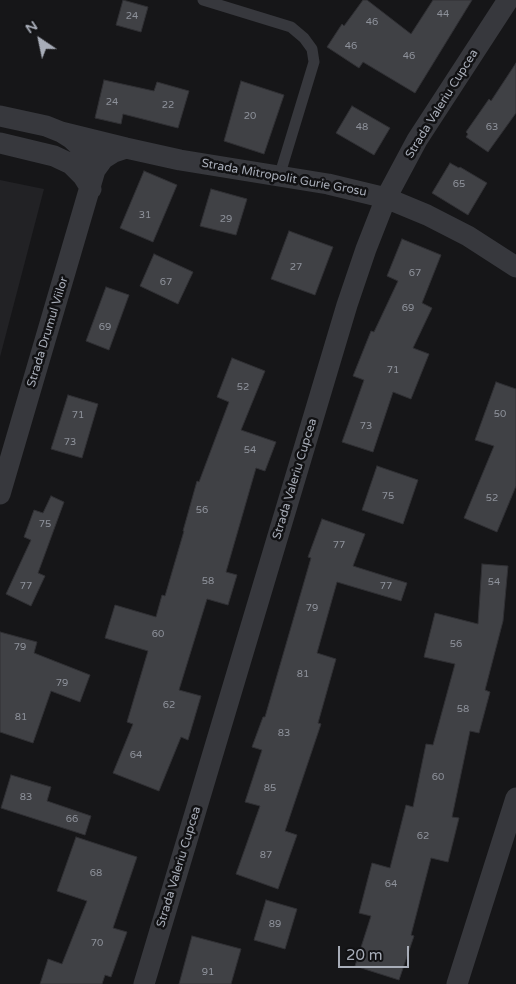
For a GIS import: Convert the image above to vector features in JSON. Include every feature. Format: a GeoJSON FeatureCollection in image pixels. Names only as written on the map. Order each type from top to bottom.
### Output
{"type":"FeatureCollection","features":[{"type":"Feature","properties":{"kind":"street","name":"Strada Valeriu Cupcea"},"geometry":{"type":"LineString","coordinates":[[144,984],[347,305],[366,249],[386,198],[418,140],[508,0]]}},
{"type":"Feature","properties":{"kind":"street","name":"Strada Mitropolit Gurie Grosu"},"geometry":{"type":"LineString","coordinates":[[0,116],[126,148],[337,186],[386,198],[427,214],[468,236],[516,266]]}},
{"type":"Feature","properties":{"kind":"street","name":"Strada Mitropolit Gurie Grosu"},"geometry":{"type":"LineString","coordinates":[[60,132],[72,139],[87,153],[93,180]]}},
{"type":"Feature","properties":{"kind":"street"},"geometry":{"type":"LineString","coordinates":[[0,143],[54,156],[71,164],[83,176],[93,180],[103,159],[114,152],[126,148]]}},
{"type":"Feature","properties":{"kind":"street","name":"Strada Drumul Viilor"},"geometry":{"type":"LineString","coordinates":[[0,494],[93,180]]}},
{"type":"Feature","properties":{"kind":"street"},"geometry":{"type":"LineString","coordinates":[[457,984],[516,798]]}},
{"type":"Feature","properties":{"kind":"lane"},"geometry":{"type":"LineString","coordinates":[[203,0],[291,27],[304,38],[312,49],[314,62],[280,176]]}},
{"type":"Feature","properties":{"kind":"shaded area"},"geometry":{"type":"Polygon","coordinates":[[[0,180],[44,189],[0,357],[0,180]]]}},
{"type":"Feature","properties":{"kind":"building"},"geometry":{"type":"Polygon","coordinates":[[[123,0],[148,7],[141,32],[116,25],[123,0]]]}},
{"type":"Feature","properties":{"kind":"building"},"geometry":{"type":"Polygon","coordinates":[[[363,0],[367,0],[411,34],[433,0],[472,0],[415,93],[363,62],[359,68],[327,47],[342,24],[344,26],[363,0]]]}},
{"type":"Feature","properties":{"kind":"building"},"geometry":{"type":"Polygon","coordinates":[[[516,63],[516,113],[488,152],[466,137],[468,134],[466,132],[489,99],[491,101],[516,63]]]}},
{"type":"Feature","properties":{"kind":"building"},"geometry":{"type":"Polygon","coordinates":[[[104,80],[154,91],[157,82],[189,91],[178,128],[123,114],[121,124],[95,118],[104,80]]]}},
{"type":"Feature","properties":{"kind":"building"},"geometry":{"type":"Polygon","coordinates":[[[241,81],[284,95],[264,154],[224,141],[241,81]]]}},
{"type":"Feature","properties":{"kind":"building"},"geometry":{"type":"Polygon","coordinates":[[[352,106],[390,128],[374,155],[336,133],[352,106]]]}},
{"type":"Feature","properties":{"kind":"building"},"geometry":{"type":"Polygon","coordinates":[[[450,163],[487,183],[468,215],[432,193],[450,163]]]}},
{"type":"Feature","properties":{"kind":"building"},"geometry":{"type":"Polygon","coordinates":[[[144,171],[177,185],[153,242],[120,228],[144,171]]]}},
{"type":"Feature","properties":{"kind":"building"},"geometry":{"type":"Polygon","coordinates":[[[211,189],[247,199],[236,235],[200,226],[211,189]]]}},
{"type":"Feature","properties":{"kind":"building"},"geometry":{"type":"Polygon","coordinates":[[[289,231],[333,247],[315,295],[271,279],[289,231]]]}},
{"type":"Feature","properties":{"kind":"building"},"geometry":{"type":"Polygon","coordinates":[[[402,239],[441,255],[422,303],[432,308],[413,348],[429,354],[411,399],[393,392],[373,452],[342,442],[364,380],[353,376],[371,331],[374,332],[398,281],[387,276],[402,239]]]}},
{"type":"Feature","properties":{"kind":"building"},"geometry":{"type":"Polygon","coordinates":[[[154,254],[193,272],[178,304],[140,286],[154,254]]]}},
{"type":"Feature","properties":{"kind":"building"},"geometry":{"type":"Polygon","coordinates":[[[106,287],[129,295],[109,350],[86,341],[106,287]]]}},
{"type":"Feature","properties":{"kind":"building"},"geometry":{"type":"Polygon","coordinates":[[[232,358],[265,371],[241,430],[276,442],[265,471],[256,468],[226,572],[237,575],[228,605],[207,599],[179,690],[201,696],[188,740],[181,737],[159,791],[113,773],[133,724],[127,722],[148,651],[105,638],[115,605],[156,617],[162,595],[165,596],[197,481],[199,482],[229,402],[217,397],[232,358]]]}},
{"type":"Feature","properties":{"kind":"building"},"geometry":{"type":"Polygon","coordinates":[[[496,382],[516,389],[516,486],[497,532],[464,518],[494,446],[475,440],[496,382]]]}},
{"type":"Feature","properties":{"kind":"building"},"geometry":{"type":"Polygon","coordinates":[[[68,395],[98,404],[82,458],[51,449],[68,395]]]}},
{"type":"Feature","properties":{"kind":"building"},"geometry":{"type":"Polygon","coordinates":[[[377,466],[418,480],[403,524],[362,510],[377,466]]]}},
{"type":"Feature","properties":{"kind":"building"},"geometry":{"type":"Polygon","coordinates":[[[51,496],[64,502],[38,573],[45,576],[31,606],[6,594],[31,540],[24,537],[34,510],[43,513],[51,496]]]}},
{"type":"Feature","properties":{"kind":"building"},"geometry":{"type":"Polygon","coordinates":[[[322,519],[365,534],[353,566],[407,583],[401,601],[337,582],[317,653],[336,659],[318,723],[321,724],[285,831],[297,835],[278,889],[236,874],[260,806],[245,802],[262,750],[252,747],[263,717],[265,717],[311,558],[308,557],[322,519]]]}},
{"type":"Feature","properties":{"kind":"building"},"geometry":{"type":"Polygon","coordinates":[[[482,564],[508,566],[503,621],[485,690],[490,692],[479,733],[470,731],[452,817],[459,818],[448,862],[431,858],[411,935],[414,936],[399,980],[355,966],[371,916],[359,913],[372,863],[390,868],[406,805],[413,807],[426,744],[433,745],[455,664],[424,657],[435,613],[478,624],[482,564]]]}},
{"type":"Feature","properties":{"kind":"building"},"geometry":{"type":"Polygon","coordinates":[[[0,632],[37,642],[34,653],[90,675],[80,702],[51,691],[33,743],[0,732],[0,632]]]}},
{"type":"Feature","properties":{"kind":"building"},"geometry":{"type":"Polygon","coordinates":[[[11,775],[51,787],[47,801],[91,816],[85,835],[1,808],[11,775]]]}},
{"type":"Feature","properties":{"kind":"building"},"geometry":{"type":"Polygon","coordinates":[[[76,837],[137,857],[113,928],[127,932],[111,977],[105,975],[102,984],[40,984],[48,959],[62,964],[87,901],[57,891],[76,837]]]}},
{"type":"Feature","properties":{"kind":"building"},"geometry":{"type":"Polygon","coordinates":[[[266,900],[297,909],[285,949],[254,940],[266,900]]]}},
{"type":"Feature","properties":{"kind":"building"},"geometry":{"type":"Polygon","coordinates":[[[192,936],[241,949],[231,984],[179,984],[192,936]]]}}]}
